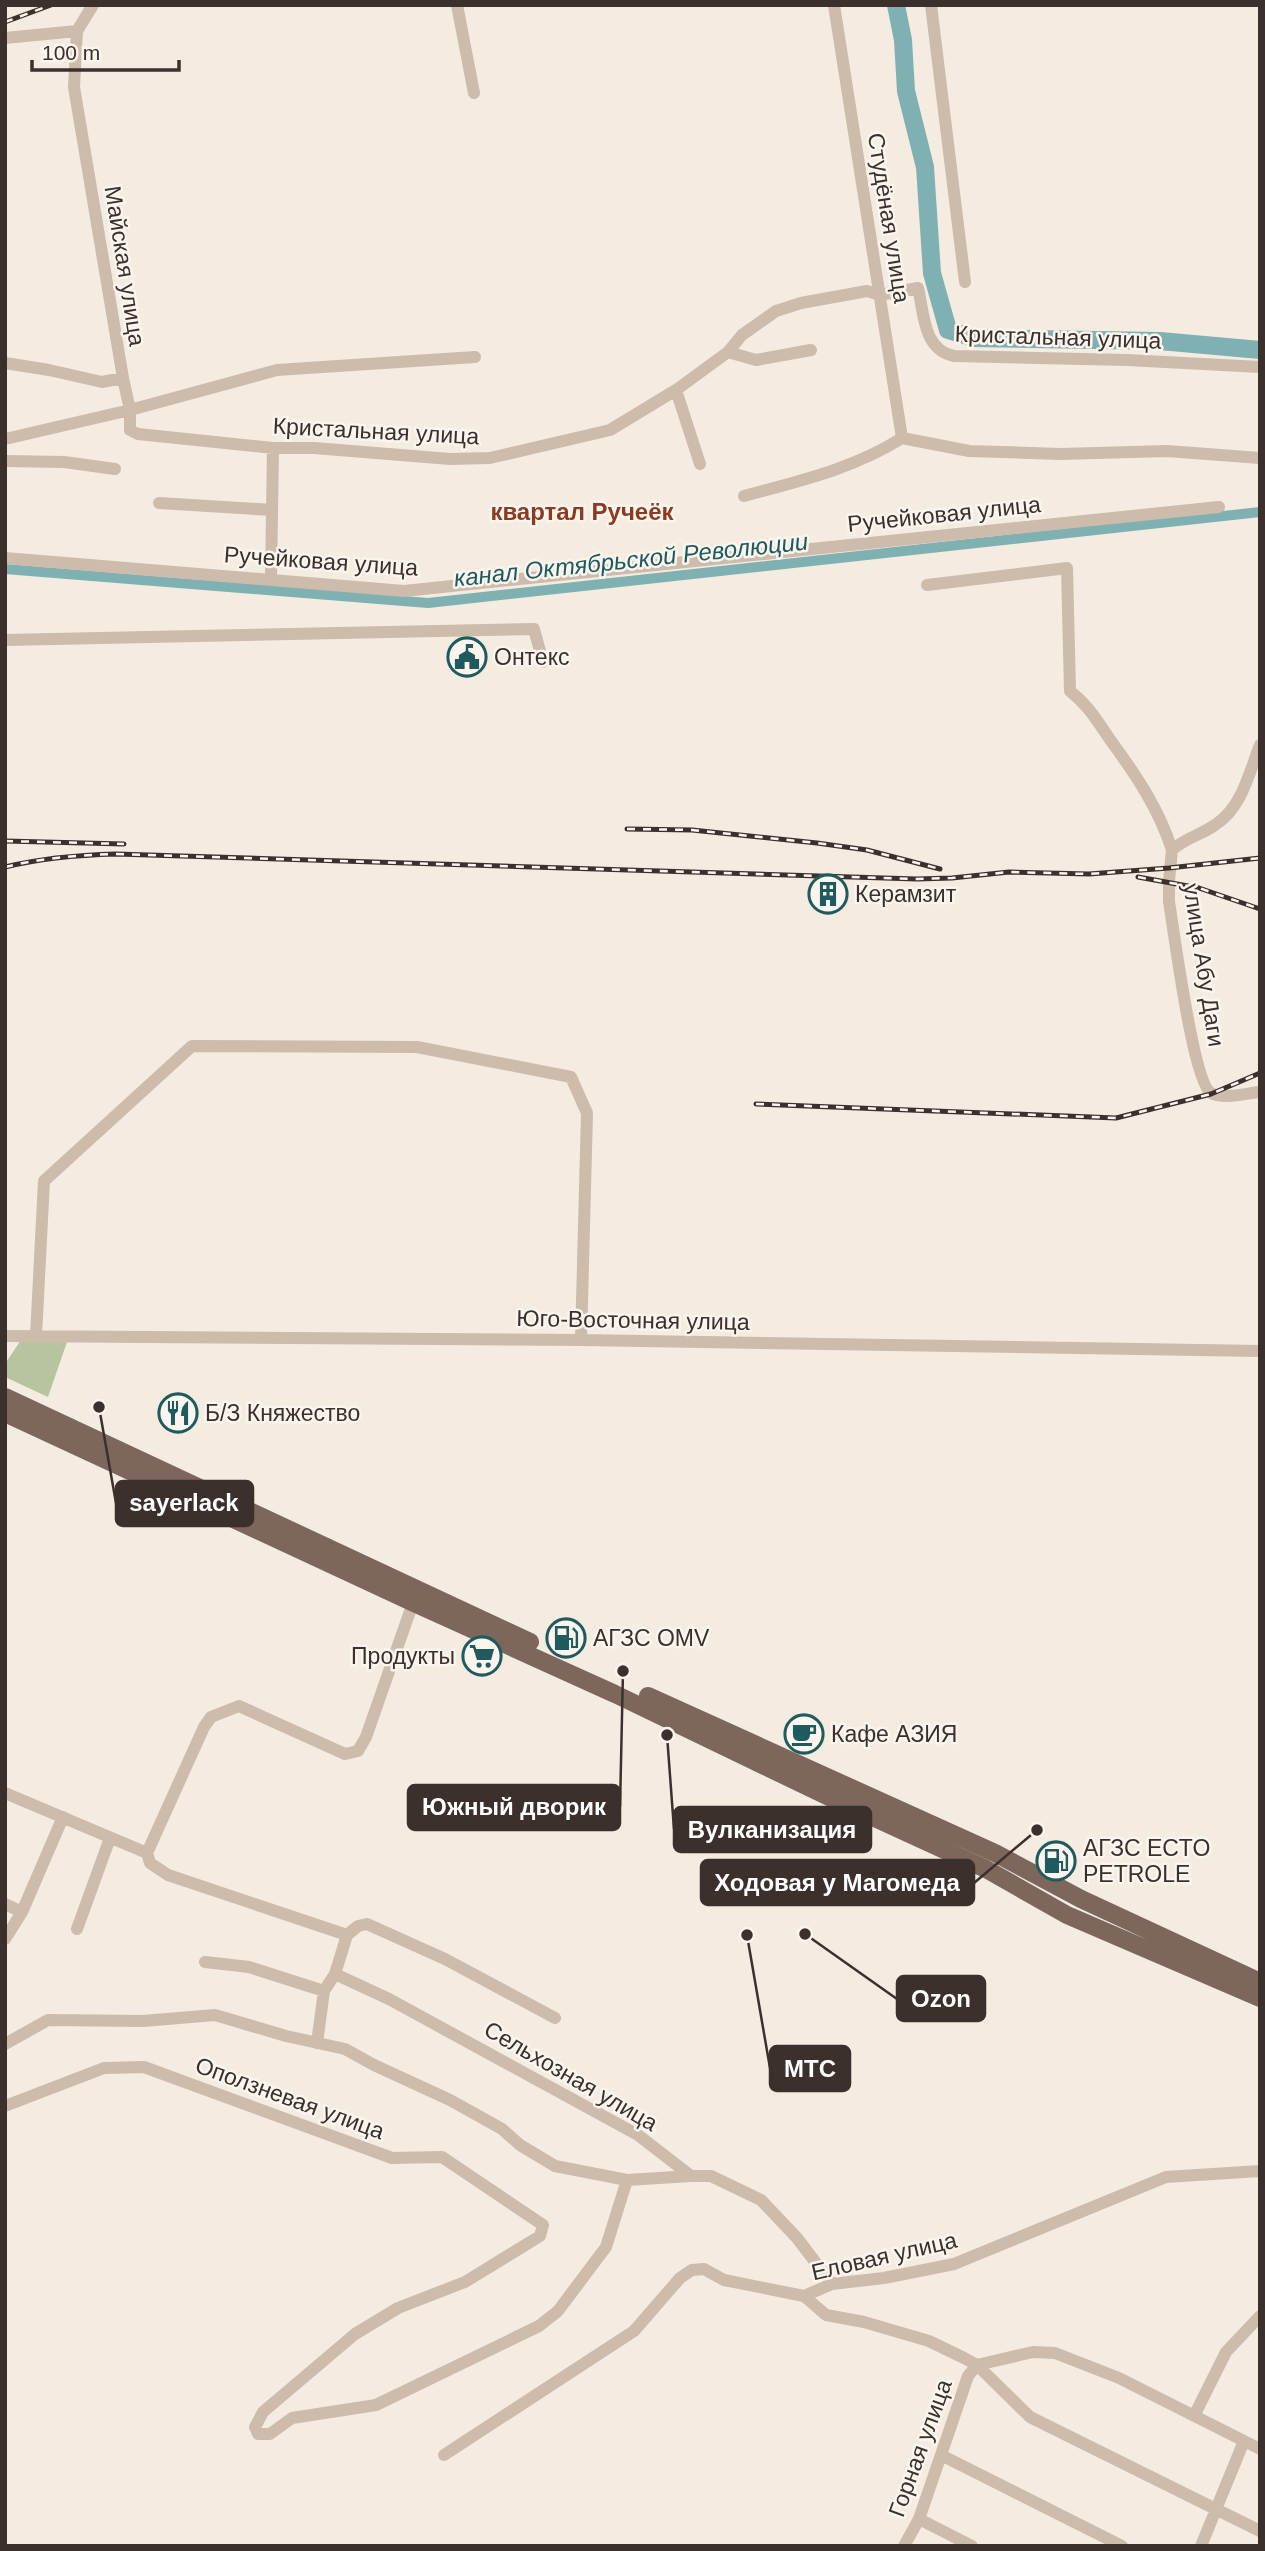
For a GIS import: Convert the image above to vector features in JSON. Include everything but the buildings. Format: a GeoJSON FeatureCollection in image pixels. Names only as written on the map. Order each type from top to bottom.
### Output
{"type":"FeatureCollection","features":[{"type":"Feature","properties":{"kind":"main road"},"geometry":{"type":"LineString","coordinates":[[5,1398],[615,1694],[986,1870],[1067,1914],[1260,1998]]}},
{"type":"Feature","properties":{"kind":"main road"},"geometry":{"type":"LineString","coordinates":[[5,1413],[995,1853],[1081,1899],[1260,1982]]}},
{"type":"Feature","properties":{"kind":"street","name":"Майская улица"},"geometry":{"type":"LineString","coordinates":[[93,5],[77,31],[74,87],[130,410]]}},
{"type":"Feature","properties":{"kind":"street"},"geometry":{"type":"LineString","coordinates":[[457,5],[474,93]]}},
{"type":"Feature","properties":{"kind":"street","name":"Студёная улица"},"geometry":{"type":"LineString","coordinates":[[834,5],[902,438]]}},
{"type":"Feature","properties":{"kind":"street"},"geometry":{"type":"LineString","coordinates":[[931,5],[965,282]]}},
{"type":"Feature","properties":{"kind":"street"},"geometry":{"type":"LineString","coordinates":[[5,38],[77,31]]}},
{"type":"Feature","properties":{"kind":"street","name":"Кристальная улица"},"geometry":{"type":"LineString","coordinates":[[130,410],[130,430],[138,434],[273,448],[314,448],[450,459],[490,458],[610,430],[676,390],[728,352],[742,335],[776,311],[801,303],[867,291],[880,295],[918,288],[932,345],[945,355],[1128,360],[1260,368]]}},
{"type":"Feature","properties":{"kind":"street"},"geometry":{"type":"LineString","coordinates":[[728,352],[757,360],[811,350]]}},
{"type":"Feature","properties":{"kind":"street"},"geometry":{"type":"LineString","coordinates":[[5,439],[130,410],[277,370],[475,357]]}},
{"type":"Feature","properties":{"kind":"street"},"geometry":{"type":"LineString","coordinates":[[5,363],[102,382],[123,378]]}},
{"type":"Feature","properties":{"kind":"street"},"geometry":{"type":"LineString","coordinates":[[676,390],[700,464]]}},
{"type":"Feature","properties":{"kind":"street"},"geometry":{"type":"LineString","coordinates":[[744,496],[832,472],[876,454],[902,438],[969,451],[1062,454],[1167,451],[1260,458]]}},
{"type":"Feature","properties":{"kind":"street"},"geometry":{"type":"LineString","coordinates":[[271,579],[273,448]]}},
{"type":"Feature","properties":{"kind":"street"},"geometry":{"type":"LineString","coordinates":[[5,461],[64,462],[116,469]]}},
{"type":"Feature","properties":{"kind":"street"},"geometry":{"type":"LineString","coordinates":[[159,503],[272,510]]}},
{"type":"Feature","properties":{"kind":"street","name":"Ручейковая улица"},"geometry":{"type":"LineString","coordinates":[[5,558],[404,591],[1219,507]]}},
{"type":"Feature","properties":{"kind":"street"},"geometry":{"type":"LineString","coordinates":[[927,585],[1067,568],[1070,691],[1087,705],[1137,776],[1156,809],[1172,850],[1181,842],[1216,825],[1231,812],[1242,792],[1260,745]]}},
{"type":"Feature","properties":{"kind":"street"},"geometry":{"type":"LineString","coordinates":[[5,640],[534,629],[543,662]]}},
{"type":"Feature","properties":{"kind":"street","name":"улица Абу Даги"},"geometry":{"type":"LineString","coordinates":[[1172,850],[1168,881],[1169,902],[1191,1034],[1203,1085],[1211,1094],[1222,1096],[1260,1092]]}},
{"type":"Feature","properties":{"kind":"street"},"geometry":{"type":"LineString","coordinates":[[36,1336],[44,1181],[192,1046],[416,1047],[571,1077],[587,1113],[581,1340]]}},
{"type":"Feature","properties":{"kind":"street","name":"Юго-Восточная улица"},"geometry":{"type":"LineString","coordinates":[[5,1336],[581,1340],[1260,1352]]}},
{"type":"Feature","properties":{"kind":"street"},"geometry":{"type":"LineString","coordinates":[[347,1935],[168,1875],[150,1863],[147,1853],[211,1717],[239,1706],[345,1754],[358,1751],[366,1737],[415,1596]]}},
{"type":"Feature","properties":{"kind":"street"},"geometry":{"type":"LineString","coordinates":[[5,1793],[147,1853]]}},
{"type":"Feature","properties":{"kind":"street"},"geometry":{"type":"LineString","coordinates":[[5,1938],[22,1912],[62,1817]]}},
{"type":"Feature","properties":{"kind":"street"},"geometry":{"type":"LineString","coordinates":[[77,1929],[110,1838]]}},
{"type":"Feature","properties":{"kind":"street"},"geometry":{"type":"LineString","coordinates":[[5,1904],[22,1912]]}},
{"type":"Feature","properties":{"kind":"street"},"geometry":{"type":"LineString","coordinates":[[317,2043],[324,1991],[335,1974],[347,1935],[358,1926],[368,1924],[445,1959],[555,2018]]}},
{"type":"Feature","properties":{"kind":"street"},"geometry":{"type":"LineString","coordinates":[[205,1962],[249,1966],[324,1991]]}},
{"type":"Feature","properties":{"kind":"street","name":"Сельхозная улица"},"geometry":{"type":"LineString","coordinates":[[335,1974],[389,1998],[638,2135],[691,2176],[711,2176],[761,2200],[797,2238],[832,2284]]}},
{"type":"Feature","properties":{"kind":"street"},"geometry":{"type":"LineString","coordinates":[[5,2044],[48,2020],[143,2021],[215,2015],[345,2049],[450,2100],[502,2129],[520,2145],[555,2166],[627,2180],[691,2176]]}},
{"type":"Feature","properties":{"kind":"street","name":"Оползневая улица"},"geometry":{"type":"LineString","coordinates":[[5,2106],[104,2068],[144,2067],[392,2158],[442,2157],[543,2225],[540,2236],[464,2282],[398,2308],[355,2334],[262,2413],[255,2427],[258,2434],[270,2434],[292,2418],[376,2405],[539,2326],[558,2311],[606,2247],[627,2180]]}},
{"type":"Feature","properties":{"kind":"street","name":"Еловая улица"},"geometry":{"type":"LineString","coordinates":[[444,2455],[634,2331],[680,2278],[692,2270],[704,2269],[724,2280],[804,2296],[832,2284],[884,2278],[954,2264],[1166,2177],[1260,2171]]}},
{"type":"Feature","properties":{"kind":"street"},"geometry":{"type":"LineString","coordinates":[[804,2296],[826,2315],[864,2322],[929,2341],[977,2365],[1030,2417],[1260,2531]]}},
{"type":"Feature","properties":{"kind":"street"},"geometry":{"type":"LineString","coordinates":[[1194,2416],[1226,2352],[1260,2316]]}},
{"type":"Feature","properties":{"kind":"street"},"geometry":{"type":"LineString","coordinates":[[977,2365],[1033,2352],[1055,2353],[1119,2378],[1260,2449]]}},
{"type":"Feature","properties":{"kind":"street","name":"Горная улица"},"geometry":{"type":"LineString","coordinates":[[904,2546],[919,2519],[968,2376],[977,2365]]}},
{"type":"Feature","properties":{"kind":"street"},"geometry":{"type":"LineString","coordinates":[[1201,2546],[1244,2441]]}},
{"type":"Feature","properties":{"kind":"street"},"geometry":{"type":"LineString","coordinates":[[941,2455],[1122,2546]]}},
{"type":"Feature","properties":{"kind":"street"},"geometry":{"type":"LineString","coordinates":[[919,2519],[972,2546]]}},
{"type":"Feature","properties":{"kind":"green space"},"geometry":{"type":"Polygon","coordinates":[[[21,1340],[67,1342],[48,1397],[5,1377],[5,1364],[21,1340]]]}},
{"type":"Feature","properties":{"kind":"waterway"},"geometry":{"type":"LineString","coordinates":[[896,5],[903,40],[906,91],[925,167],[932,273],[948,330],[974,338],[1160,341],[1260,350]]}},
{"type":"Feature","properties":{"kind":"waterway","name":"канал Октябрьской Революции"},"geometry":{"type":"LineString","coordinates":[[5,569],[428,603],[1260,512]]}},
{"type":"Feature","properties":{"kind":"railway"},"geometry":{"type":"LineString","coordinates":[[5,22],[51,5]]}},
{"type":"Feature","properties":{"kind":"railway"},"geometry":{"type":"LineString","coordinates":[[627,829],[692,830],[817,843],[867,850],[940,869]]}},
{"type":"Feature","properties":{"kind":"railway"},"geometry":{"type":"LineString","coordinates":[[5,841],[124,844]]}},
{"type":"Feature","properties":{"kind":"railway"},"geometry":{"type":"LineString","coordinates":[[5,867],[33,861],[116,854],[917,879],[1009,872],[1089,874],[1260,858]]}},
{"type":"Feature","properties":{"kind":"railway"},"geometry":{"type":"LineString","coordinates":[[1138,877],[1199,888],[1260,909]]}},
{"type":"Feature","properties":{"kind":"railway"},"geometry":{"type":"LineString","coordinates":[[756,1104],[1116,1118],[1211,1094],[1260,1073]]}},
{"type":"Feature","properties":{"kind":"place","name":"Онтекс"},"geometry":{"type":"Point","coordinates":[467,657]}},
{"type":"Feature","properties":{"kind":"place","name":"Керамзит"},"geometry":{"type":"Point","coordinates":[828,894]}},
{"type":"Feature","properties":{"kind":"place","name":"sayerlack"},"geometry":{"type":"Point","coordinates":[99,1407]}},
{"type":"Feature","properties":{"kind":"place","name":"Б/З Княжество"},"geometry":{"type":"Point","coordinates":[178,1413]}},
{"type":"Feature","properties":{"kind":"place","name":"АГЗС OMV"},"geometry":{"type":"Point","coordinates":[566,1638]}},
{"type":"Feature","properties":{"kind":"place","name":"Продукты"},"geometry":{"type":"Point","coordinates":[482,1656]}},
{"type":"Feature","properties":{"kind":"place","name":"Южный дворик"},"geometry":{"type":"Point","coordinates":[623,1671]}},
{"type":"Feature","properties":{"kind":"place","name":"Кафе АЗИЯ"},"geometry":{"type":"Point","coordinates":[804,1734]}},
{"type":"Feature","properties":{"kind":"place","name":"Вулканизация"},"geometry":{"type":"Point","coordinates":[667,1735]}},
{"type":"Feature","properties":{"kind":"place","name":"Ходовая у Магомеда"},"geometry":{"type":"Point","coordinates":[1037,1830]}},
{"type":"Feature","properties":{"kind":"place","name":"АГЗС ECTO PETROLE"},"geometry":{"type":"Point","coordinates":[1056,1861]}},
{"type":"Feature","properties":{"kind":"place","name":"Ozon"},"geometry":{"type":"Point","coordinates":[805,1934]}},
{"type":"Feature","properties":{"kind":"place","name":"МТС"},"geometry":{"type":"Point","coordinates":[747,1935]}},
{"type":"Feature","properties":{"kind":"district","name":"квартал Ручеёк"},"geometry":{"type":"Point","coordinates":[582,512]}}]}
